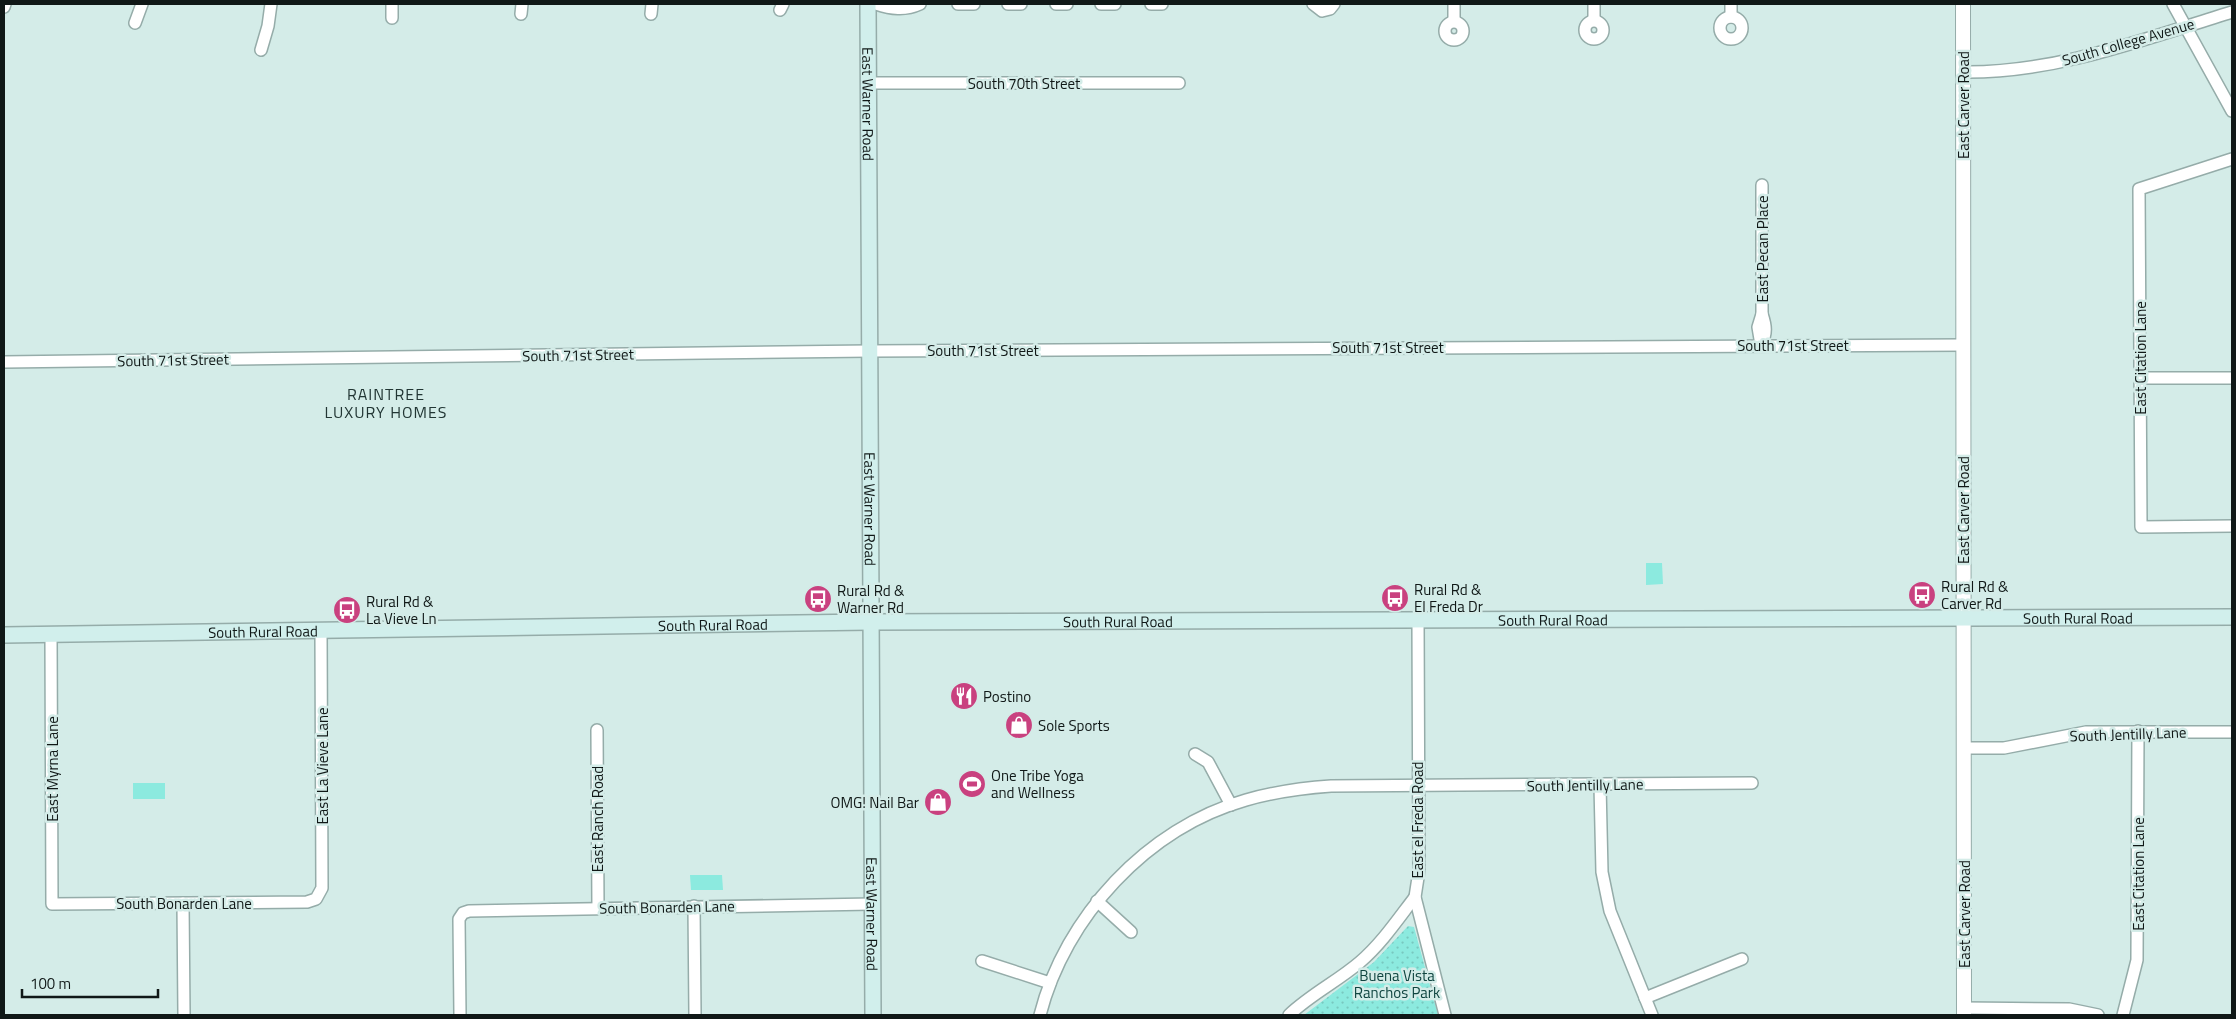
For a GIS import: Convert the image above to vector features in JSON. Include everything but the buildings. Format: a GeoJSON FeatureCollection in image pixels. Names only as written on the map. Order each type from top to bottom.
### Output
{"type":"FeatureCollection","features":[{"type":"Feature","properties":{"kind":"main road","name":"East Warner Road"},"geometry":{"type":"LineString","coordinates":[[868,4],[873,1015]]}},
{"type":"Feature","properties":{"kind":"main road","name":"South Rural Road"},"geometry":{"type":"LineString","coordinates":[[4,635],[870,622],[2232,617]]}},
{"type":"Feature","properties":{"kind":"street"},"geometry":{"type":"LineString","coordinates":[[135,23],[142,4]]}},
{"type":"Feature","properties":{"kind":"street"},"geometry":{"type":"LineString","coordinates":[[260,50],[268,26],[271,4]]}},
{"type":"Feature","properties":{"kind":"street"},"geometry":{"type":"LineString","coordinates":[[392,4],[392,18]]}},
{"type":"Feature","properties":{"kind":"street"},"geometry":{"type":"LineString","coordinates":[[876,4],[891,9],[911,8],[920,4]]}},
{"type":"Feature","properties":{"kind":"street"},"geometry":{"type":"LineString","coordinates":[[958,4],[974,4]]}},
{"type":"Feature","properties":{"kind":"street"},"geometry":{"type":"LineString","coordinates":[[1008,4],[1021,4]]}},
{"type":"Feature","properties":{"kind":"street"},"geometry":{"type":"LineString","coordinates":[[1056,4],[1067,4]]}},
{"type":"Feature","properties":{"kind":"street"},"geometry":{"type":"LineString","coordinates":[[1101,4],[1115,4]]}},
{"type":"Feature","properties":{"kind":"street"},"geometry":{"type":"LineString","coordinates":[[1151,4],[1162,4]]}},
{"type":"Feature","properties":{"kind":"street"},"geometry":{"type":"LineString","coordinates":[[1313,4],[1322,11],[1330,9],[1334,4]]}},
{"type":"Feature","properties":{"kind":"street"},"geometry":{"type":"LineString","coordinates":[[1454,4],[1454,21]]}},
{"type":"Feature","properties":{"kind":"street"},"geometry":{"type":"LineString","coordinates":[[1594,4],[1594,20]]}},
{"type":"Feature","properties":{"kind":"street"},"geometry":{"type":"LineString","coordinates":[[1730,4],[1731,17]]}},
{"type":"Feature","properties":{"kind":"street","name":"East Carver Road"},"geometry":{"type":"LineString","coordinates":[[1963,4],[1964,1012]]}},
{"type":"Feature","properties":{"kind":"street"},"geometry":{"type":"LineString","coordinates":[[2174,4],[2232,111]]}},
{"type":"Feature","properties":{"kind":"street","name":"South College Avenue"},"geometry":{"type":"LineString","coordinates":[[1964,72],[2017,69],[2083,58],[2232,12]]}},
{"type":"Feature","properties":{"kind":"street","name":"South 70th Street"},"geometry":{"type":"LineString","coordinates":[[868,84],[1179,84]]}},
{"type":"Feature","properties":{"kind":"street","name":"East Citation Lane"},"geometry":{"type":"LineString","coordinates":[[2232,159],[2139,188],[2141,527],[2232,526]]}},
{"type":"Feature","properties":{"kind":"street","name":"East Pecan Place"},"geometry":{"type":"LineString","coordinates":[[1761,345],[1758,327],[1762,314],[1762,185]]}},
{"type":"Feature","properties":{"kind":"street","name":"South 71st Street"},"geometry":{"type":"LineString","coordinates":[[4,362],[870,351],[1963,345]]}},
{"type":"Feature","properties":{"kind":"street"},"geometry":{"type":"LineString","coordinates":[[2140,378],[2232,378]]}},
{"type":"Feature","properties":{"kind":"street","name":"East el Freda Road"},"geometry":{"type":"LineString","coordinates":[[1418,620],[1419,871],[1416,897],[1445,1015]]}},
{"type":"Feature","properties":{"kind":"street","name":"East La Vieve Lane"},"geometry":{"type":"LineString","coordinates":[[316,899],[322,888],[321,631]]}},
{"type":"Feature","properties":{"kind":"street","name":"East Myrna Lane"},"geometry":{"type":"LineString","coordinates":[[51,634],[52,904]]}},
{"type":"Feature","properties":{"kind":"street","name":"East Ranch Road"},"geometry":{"type":"LineString","coordinates":[[597,730],[598,908]]}},
{"type":"Feature","properties":{"kind":"street","name":"East Citation Lane"},"geometry":{"type":"LineString","coordinates":[[2123,1015],[2137,960],[2138,731]]}},
{"type":"Feature","properties":{"kind":"street","name":"South Jentilly Lane"},"geometry":{"type":"LineString","coordinates":[[1965,748],[2004,748],[2086,732],[2232,732]]}},
{"type":"Feature","properties":{"kind":"street"},"geometry":{"type":"LineString","coordinates":[[1196,754],[1208,762],[1231,806]]}},
{"type":"Feature","properties":{"kind":"street","name":"South Jentilly Lane"},"geometry":{"type":"LineString","coordinates":[[1040,1015],[1050,983],[1072,937],[1097,901],[1148,852],[1192,822],[1244,800],[1300,788],[1331,786],[1752,783]]}},
{"type":"Feature","properties":{"kind":"street"},"geometry":{"type":"LineString","coordinates":[[1600,785],[1602,872],[1610,911],[1652,1015]]}},
{"type":"Feature","properties":{"kind":"street"},"geometry":{"type":"LineString","coordinates":[[1289,1015],[1360,962],[1385,937],[1416,897]]}},
{"type":"Feature","properties":{"kind":"street","name":"South Bonarden Lane"},"geometry":{"type":"LineString","coordinates":[[52,904],[307,902],[316,899]]}},
{"type":"Feature","properties":{"kind":"street"},"geometry":{"type":"LineString","coordinates":[[1097,901],[1131,932]]}},
{"type":"Feature","properties":{"kind":"street"},"geometry":{"type":"LineString","coordinates":[[183,903],[184,1015]]}},
{"type":"Feature","properties":{"kind":"street","name":"South Bonarden Lane"},"geometry":{"type":"LineString","coordinates":[[460,1015],[460,919],[463,913],[469,911],[872,904]]}},
{"type":"Feature","properties":{"kind":"street"},"geometry":{"type":"LineString","coordinates":[[694,906],[695,1015]]}},
{"type":"Feature","properties":{"kind":"street"},"geometry":{"type":"LineString","coordinates":[[1645,998],[1742,958]]}},
{"type":"Feature","properties":{"kind":"street"},"geometry":{"type":"LineString","coordinates":[[982,961],[1050,983]]}},
{"type":"Feature","properties":{"kind":"street"},"geometry":{"type":"LineString","coordinates":[[1964,1012],[2069,1009],[2098,1015]]}},
{"type":"Feature","properties":{"kind":"green space"},"geometry":{"type":"Polygon","coordinates":[[[1646,563],[1662,563],[1663,584],[1646,585],[1646,563]]]}},
{"type":"Feature","properties":{"kind":"green space"},"geometry":{"type":"Polygon","coordinates":[[[133,783],[165,783],[165,799],[133,799],[133,783]]]}},
{"type":"Feature","properties":{"kind":"green space"},"geometry":{"type":"Polygon","coordinates":[[[690,875],[722,875],[723,890],[691,890],[690,875]]]}},
{"type":"Feature","properties":{"kind":"green space","name":"Buena Vista Ranchos Park"},"geometry":{"type":"Polygon","coordinates":[[[1408,926],[1414,927],[1438,1015],[1304,1015],[1374,962],[1408,926]]]}},
{"type":"Feature","properties":{"kind":"place","name":"Rural Rd & Carver Rd"},"geometry":{"type":"Point","coordinates":[1922,595]}},
{"type":"Feature","properties":{"kind":"place","name":"Rural Rd & El Freda Dr"},"geometry":{"type":"Point","coordinates":[1395,598]}},
{"type":"Feature","properties":{"kind":"place","name":"Rural Rd & Warner Rd"},"geometry":{"type":"Point","coordinates":[818,599]}},
{"type":"Feature","properties":{"kind":"place","name":"Rural Rd & La Vieve Ln"},"geometry":{"type":"Point","coordinates":[347,610]}},
{"type":"Feature","properties":{"kind":"place","name":"Postino"},"geometry":{"type":"Point","coordinates":[964,696]}},
{"type":"Feature","properties":{"kind":"place","name":"Sole Sports"},"geometry":{"type":"Point","coordinates":[1019,725]}},
{"type":"Feature","properties":{"kind":"place","name":"One Tribe Yoga and Wellness"},"geometry":{"type":"Point","coordinates":[972,784]}},
{"type":"Feature","properties":{"kind":"place","name":"OMG! Nail Bar"},"geometry":{"type":"Point","coordinates":[938,802]}},
{"type":"Feature","properties":{"kind":"district","name":"RAINTREE LUXURY HOMES"},"geometry":{"type":"Point","coordinates":[386,403]}}]}
